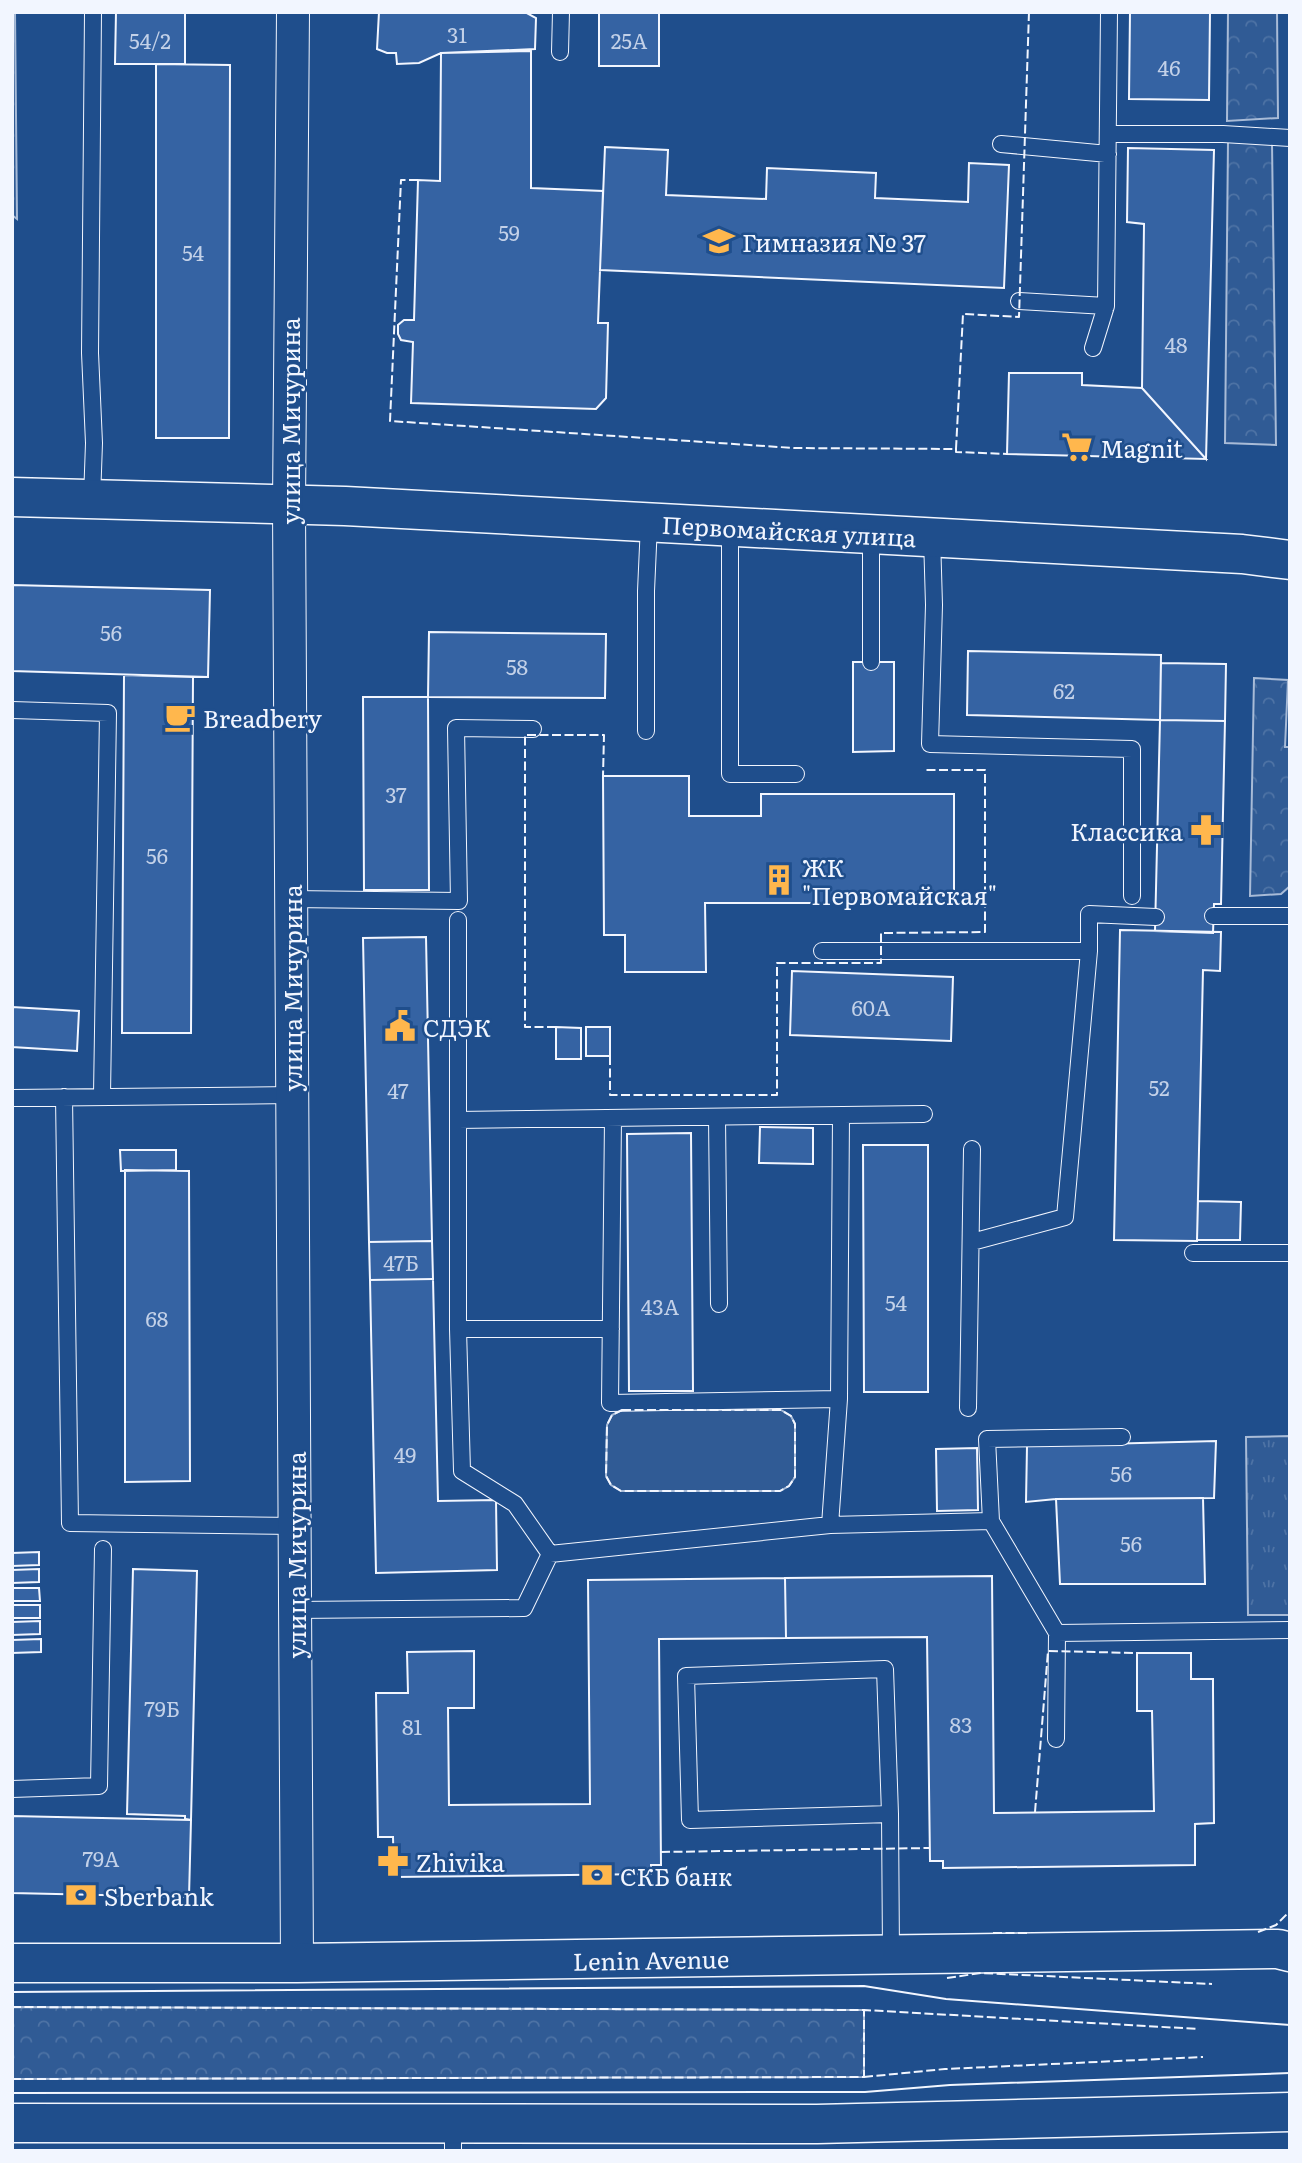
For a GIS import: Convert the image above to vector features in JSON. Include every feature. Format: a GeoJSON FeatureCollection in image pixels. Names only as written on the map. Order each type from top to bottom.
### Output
{"type":"FeatureCollection","features":[{"type":"Feature","properties":{"kind":"main road","name":"Первомайская улица"},"geometry":{"type":"LineString","coordinates":[[12,497],[345,506],[1242,554],[1290,560]]}},
{"type":"Feature","properties":{"kind":"main road","name":"Lenin Avenue"},"geometry":{"type":"LineString","coordinates":[[12,1963],[297,1963],[1278,1949],[1290,1952]]}},
{"type":"Feature","properties":{"kind":"main road"},"geometry":{"type":"LineString","coordinates":[[12,2123],[453,2137],[817,2124],[1290,2112]]}},
{"type":"Feature","properties":{"kind":"street","name":"улица Мичурина"},"geometry":{"type":"LineString","coordinates":[[293,12],[289,506],[297,1963]]}},
{"type":"Feature","properties":{"kind":"lane"},"geometry":{"type":"LineString","coordinates":[[92,499],[94,443],[90,354],[93,12]]}},
{"type":"Feature","properties":{"kind":"lane"},"geometry":{"type":"LineString","coordinates":[[560,52],[561,12]]}},
{"type":"Feature","properties":{"kind":"lane"},"geometry":{"type":"LineString","coordinates":[[1093,348],[1106,306],[1109,12]]}},
{"type":"Feature","properties":{"kind":"lane"},"geometry":{"type":"LineString","coordinates":[[1108,134],[1223,134],[1290,138]]}},
{"type":"Feature","properties":{"kind":"lane"},"geometry":{"type":"LineString","coordinates":[[1001,144],[1108,154]]}},
{"type":"Feature","properties":{"kind":"lane"},"geometry":{"type":"LineString","coordinates":[[1019,302],[1106,306]]}},
{"type":"Feature","properties":{"kind":"lane"},"geometry":{"type":"LineString","coordinates":[[646,731],[649,524]]}},
{"type":"Feature","properties":{"kind":"lane"},"geometry":{"type":"LineString","coordinates":[[730,527],[730,774],[796,774]]}},
{"type":"Feature","properties":{"kind":"lane"},"geometry":{"type":"LineString","coordinates":[[871,534],[871,662]]}},
{"type":"Feature","properties":{"kind":"lane"},"geometry":{"type":"LineString","coordinates":[[932,537],[934,605],[930,744],[1132,749],[1132,896]]}},
{"type":"Feature","properties":{"kind":"lane"},"geometry":{"type":"LineString","coordinates":[[12,710],[108,713],[102,1095]]}},
{"type":"Feature","properties":{"kind":"lane"},"geometry":{"type":"LineString","coordinates":[[291,899],[459,901],[456,728],[533,729]]}},
{"type":"Feature","properties":{"kind":"lane"},"geometry":{"type":"LineString","coordinates":[[972,1242],[1065,1217],[1089,951],[1089,914],[1156,917]]}},
{"type":"Feature","properties":{"kind":"lane"},"geometry":{"type":"LineString","coordinates":[[1213,916],[1290,916]]}},
{"type":"Feature","properties":{"kind":"lane"},"geometry":{"type":"LineString","coordinates":[[458,920],[458,1329],[462,1471],[515,1504],[550,1554]]}},
{"type":"Feature","properties":{"kind":"lane"},"geometry":{"type":"LineString","coordinates":[[822,951],[1089,951]]}},
{"type":"Feature","properties":{"kind":"lane"},"geometry":{"type":"LineString","coordinates":[[12,1098],[102,1095],[292,1096]]}},
{"type":"Feature","properties":{"kind":"lane"},"geometry":{"type":"LineString","coordinates":[[64,1097],[70,1523],[295,1526]]}},
{"type":"Feature","properties":{"kind":"lane"},"geometry":{"type":"LineString","coordinates":[[458,1120],[924,1114]]}},
{"type":"Feature","properties":{"kind":"lane"},"geometry":{"type":"LineString","coordinates":[[830,1525],[839,1399],[841,1116]]}},
{"type":"Feature","properties":{"kind":"lane"},"geometry":{"type":"LineString","coordinates":[[717,1117],[719,1304]]}},
{"type":"Feature","properties":{"kind":"lane"},"geometry":{"type":"LineString","coordinates":[[613,1118],[610,1404],[839,1399]]}},
{"type":"Feature","properties":{"kind":"lane"},"geometry":{"type":"LineString","coordinates":[[968,1408],[972,1149]]}},
{"type":"Feature","properties":{"kind":"lane"},"geometry":{"type":"LineString","coordinates":[[1193,1253],[1290,1253]]}},
{"type":"Feature","properties":{"kind":"lane"},"geometry":{"type":"LineString","coordinates":[[458,1329],[611,1329]]}},
{"type":"Feature","properties":{"kind":"lane"},"geometry":{"type":"LineString","coordinates":[[1056,1739],[1058,1633],[991,1521],[987,1439],[1122,1437]]}},
{"type":"Feature","properties":{"kind":"lane"},"geometry":{"type":"LineString","coordinates":[[550,1554],[830,1525],[991,1521]]}},
{"type":"Feature","properties":{"kind":"lane"},"geometry":{"type":"LineString","coordinates":[[12,1789],[99,1786],[103,1549]]}},
{"type":"Feature","properties":{"kind":"lane"},"geometry":{"type":"LineString","coordinates":[[295,1610],[524,1608],[550,1554]]}},
{"type":"Feature","properties":{"kind":"lane"},"geometry":{"type":"LineString","coordinates":[[1058,1633],[1290,1630]]}},
{"type":"Feature","properties":{"kind":"lane"},"geometry":{"type":"LineString","coordinates":[[890,1814],[690,1820],[686,1676],[886,1669],[890,1814],[891,1954]]}},
{"type":"Feature","properties":{"kind":"green space"},"geometry":{"type":"Polygon","coordinates":[[[12,12],[15,12],[17,219],[12,215],[12,12]]]}},
{"type":"Feature","properties":{"kind":"green space"},"geometry":{"type":"Polygon","coordinates":[[[1228,12],[1277,12],[1278,118],[1227,121],[1228,12]]]}},
{"type":"Feature","properties":{"kind":"green space"},"geometry":{"type":"Polygon","coordinates":[[[1228,141],[1272,143],[1276,445],[1225,443],[1228,141]]]}},
{"type":"Feature","properties":{"kind":"green space"},"geometry":{"type":"Polygon","coordinates":[[[1254,678],[1288,680],[1285,747],[1290,747],[1290,886],[1281,894],[1250,896],[1254,678]]]}},
{"type":"Feature","properties":{"kind":"green space"},"geometry":{"type":"Polygon","coordinates":[[[622,1410],[781,1410],[791,1416],[795,1424],[795,1477],[789,1486],[780,1491],[621,1491],[611,1485],[606,1476],[607,1425],[612,1415],[622,1410]]]}},
{"type":"Feature","properties":{"kind":"green space"},"geometry":{"type":"Polygon","coordinates":[[[1290,1436],[1290,1615],[1248,1615],[1246,1437],[1290,1436]]]}},
{"type":"Feature","properties":{"kind":"green space"},"geometry":{"type":"Polygon","coordinates":[[[12,2007],[864,2010],[864,2077],[12,2079],[12,2007]]]}},
{"type":"Feature","properties":{"kind":"building"},"geometry":{"type":"Polygon","coordinates":[[[116,12],[185,12],[185,64],[115,64],[116,12]]]}},
{"type":"Feature","properties":{"kind":"building"},"geometry":{"type":"Polygon","coordinates":[[[379,12],[525,12],[536,18],[535,49],[441,53],[419,63],[397,64],[396,53],[377,49],[379,12]]]}},
{"type":"Feature","properties":{"kind":"building"},"geometry":{"type":"Polygon","coordinates":[[[599,12],[659,12],[659,66],[599,66],[599,12]]]}},
{"type":"Feature","properties":{"kind":"building"},"geometry":{"type":"Polygon","coordinates":[[[1130,12],[1210,12],[1209,100],[1129,99],[1130,12]]]}},
{"type":"Feature","properties":{"kind":"building"},"geometry":{"type":"Polygon","coordinates":[[[531,51],[531,188],[603,191],[598,323],[608,323],[606,398],[596,409],[411,403],[413,342],[401,340],[398,325],[404,320],[414,320],[418,180],[440,181],[441,53],[531,51]]]}},
{"type":"Feature","properties":{"kind":"building"},"geometry":{"type":"Polygon","coordinates":[[[156,64],[230,65],[229,438],[156,438],[156,64]]]}},
{"type":"Feature","properties":{"kind":"building"},"geometry":{"type":"Polygon","coordinates":[[[605,147],[668,150],[666,195],[766,199],[767,168],[876,173],[875,198],[968,202],[969,163],[1009,165],[1004,288],[600,270],[605,147]]]}},
{"type":"Feature","properties":{"kind":"building"},"geometry":{"type":"Polygon","coordinates":[[[1128,148],[1214,150],[1206,459],[1142,388],[1144,224],[1127,222],[1128,148]]]}},
{"type":"Feature","properties":{"kind":"building"},"geometry":{"type":"Polygon","coordinates":[[[1009,373],[1082,373],[1082,385],[1142,388],[1206,459],[1007,454],[1009,373]]]}},
{"type":"Feature","properties":{"kind":"building"},"geometry":{"type":"Polygon","coordinates":[[[12,585],[210,590],[208,677],[12,671],[12,585]]]}},
{"type":"Feature","properties":{"kind":"building"},"geometry":{"type":"Polygon","coordinates":[[[429,632],[606,634],[605,698],[428,697],[429,632]]]}},
{"type":"Feature","properties":{"kind":"building"},"geometry":{"type":"Polygon","coordinates":[[[968,651],[1161,655],[1160,720],[967,715],[968,651]]]}},
{"type":"Feature","properties":{"kind":"building"},"geometry":{"type":"Polygon","coordinates":[[[853,662],[894,662],[894,751],[853,752],[853,662]]]}},
{"type":"Feature","properties":{"kind":"building"},"geometry":{"type":"Polygon","coordinates":[[[1161,663],[1226,664],[1225,721],[1160,720],[1161,663]]]}},
{"type":"Feature","properties":{"kind":"building"},"geometry":{"type":"Polygon","coordinates":[[[124,675],[193,677],[191,1033],[122,1033],[124,675]]]}},
{"type":"Feature","properties":{"kind":"building"},"geometry":{"type":"Polygon","coordinates":[[[363,697],[428,697],[429,890],[364,890],[363,697]]]}},
{"type":"Feature","properties":{"kind":"building"},"geometry":{"type":"Polygon","coordinates":[[[1160,720],[1225,721],[1221,904],[1214,904],[1213,933],[1155,931],[1160,720]]]}},
{"type":"Feature","properties":{"kind":"building","name":"ЖК \"Первомайская\""},"geometry":{"type":"Polygon","coordinates":[[[603,776],[689,776],[689,816],[761,816],[761,794],[954,794],[954,903],[705,903],[706,972],[625,972],[625,935],[604,935],[603,776]]]}},
{"type":"Feature","properties":{"kind":"building"},"geometry":{"type":"Polygon","coordinates":[[[1120,930],[1221,932],[1220,971],[1203,970],[1197,1241],[1114,1240],[1120,930]]]}},
{"type":"Feature","properties":{"kind":"building"},"geometry":{"type":"Polygon","coordinates":[[[426,937],[432,1241],[369,1242],[363,938],[426,937]]]}},
{"type":"Feature","properties":{"kind":"building"},"geometry":{"type":"Polygon","coordinates":[[[792,971],[953,977],[951,1041],[790,1035],[792,971]]]}},
{"type":"Feature","properties":{"kind":"building"},"geometry":{"type":"Polygon","coordinates":[[[12,1007],[79,1011],[77,1051],[12,1047],[12,1007]]]}},
{"type":"Feature","properties":{"kind":"building"},"geometry":{"type":"Polygon","coordinates":[[[556,1027],[581,1028],[581,1059],[556,1059],[556,1027]]]}},
{"type":"Feature","properties":{"kind":"building"},"geometry":{"type":"Polygon","coordinates":[[[586,1027],[610,1027],[610,1056],[586,1056],[586,1027]]]}},
{"type":"Feature","properties":{"kind":"building"},"geometry":{"type":"Polygon","coordinates":[[[760,1127],[813,1128],[813,1164],[759,1163],[760,1127]]]}},
{"type":"Feature","properties":{"kind":"building"},"geometry":{"type":"Polygon","coordinates":[[[691,1133],[693,1391],[629,1391],[627,1134],[691,1133]]]}},
{"type":"Feature","properties":{"kind":"building"},"geometry":{"type":"Polygon","coordinates":[[[863,1145],[928,1145],[928,1392],[864,1392],[863,1145]]]}},
{"type":"Feature","properties":{"kind":"building"},"geometry":{"type":"Polygon","coordinates":[[[120,1150],[176,1150],[176,1170],[121,1171],[120,1150]]]}},
{"type":"Feature","properties":{"kind":"building"},"geometry":{"type":"Polygon","coordinates":[[[125,1170],[189,1171],[190,1481],[125,1482],[125,1170]]]}},
{"type":"Feature","properties":{"kind":"building"},"geometry":{"type":"Polygon","coordinates":[[[1198,1201],[1241,1202],[1240,1240],[1197,1240],[1198,1201]]]}},
{"type":"Feature","properties":{"kind":"building"},"geometry":{"type":"Polygon","coordinates":[[[432,1241],[433,1279],[370,1280],[369,1242],[432,1241]]]}},
{"type":"Feature","properties":{"kind":"building"},"geometry":{"type":"Polygon","coordinates":[[[433,1279],[438,1501],[496,1500],[497,1570],[376,1573],[370,1280],[433,1279]]]}},
{"type":"Feature","properties":{"kind":"building"},"geometry":{"type":"Polygon","coordinates":[[[1216,1441],[1214,1498],[1056,1499],[1026,1502],[1027,1446],[1216,1441]]]}},
{"type":"Feature","properties":{"kind":"building"},"geometry":{"type":"Polygon","coordinates":[[[977,1448],[978,1510],[937,1511],[936,1449],[977,1448]]]}},
{"type":"Feature","properties":{"kind":"building"},"geometry":{"type":"Polygon","coordinates":[[[1203,1498],[1205,1584],[1060,1584],[1056,1499],[1203,1498]]]}},
{"type":"Feature","properties":{"kind":"building"},"geometry":{"type":"Polygon","coordinates":[[[39,1552],[39,1565],[12,1566],[12,1553],[39,1552]]]}},
{"type":"Feature","properties":{"kind":"building"},"geometry":{"type":"Polygon","coordinates":[[[39,1569],[39,1582],[12,1583],[12,1570],[39,1569]]]}},
{"type":"Feature","properties":{"kind":"building"},"geometry":{"type":"Polygon","coordinates":[[[133,1569],[197,1571],[191,1820],[185,1819],[185,1816],[127,1814],[133,1569]]]}},
{"type":"Feature","properties":{"kind":"building"},"geometry":{"type":"Polygon","coordinates":[[[992,1576],[994,1813],[1154,1811],[1152,1711],[1137,1711],[1137,1653],[1191,1653],[1191,1679],[1213,1679],[1214,1823],[1195,1824],[1195,1865],[943,1868],[943,1861],[930,1861],[927,1637],[786,1638],[785,1578],[992,1576]]]}},
{"type":"Feature","properties":{"kind":"building"},"geometry":{"type":"Polygon","coordinates":[[[785,1578],[786,1638],[659,1639],[661,1865],[651,1865],[651,1874],[394,1877],[393,1837],[378,1837],[376,1693],[408,1693],[407,1652],[474,1651],[474,1708],[448,1708],[449,1805],[590,1804],[588,1580],[785,1578]]]}},
{"type":"Feature","properties":{"kind":"building"},"geometry":{"type":"Polygon","coordinates":[[[12,1588],[39,1588],[40,1601],[12,1601],[12,1588]]]}},
{"type":"Feature","properties":{"kind":"building"},"geometry":{"type":"Polygon","coordinates":[[[12,1605],[40,1605],[40,1618],[12,1618],[12,1605]]]}},
{"type":"Feature","properties":{"kind":"building"},"geometry":{"type":"Polygon","coordinates":[[[40,1621],[40,1634],[12,1635],[12,1622],[40,1621]]]}},
{"type":"Feature","properties":{"kind":"building"},"geometry":{"type":"Polygon","coordinates":[[[41,1639],[41,1652],[12,1653],[12,1640],[41,1639]]]}},
{"type":"Feature","properties":{"kind":"building"},"geometry":{"type":"Polygon","coordinates":[[[12,1816],[191,1820],[189,1897],[12,1893],[12,1816]]]}},
{"type":"Feature","properties":{"kind":"tram line"},"geometry":{"type":"LineString","coordinates":[[12,1992],[864,1986],[946,1999],[1290,2025]]}},
{"type":"Feature","properties":{"kind":"tram line"},"geometry":{"type":"LineString","coordinates":[[12,2093],[865,2092],[950,2085],[1290,2073]]}},
{"type":"Feature","properties":{"kind":"fence"},"geometry":{"type":"LineString","coordinates":[[418,180],[401,180],[390,421],[794,448],[956,449],[963,314],[1019,317],[1029,12]]}},
{"type":"Feature","properties":{"kind":"fence"},"geometry":{"type":"LineString","coordinates":[[956,449],[956,452],[1007,454]]}},
{"type":"Feature","properties":{"kind":"fence"},"geometry":{"type":"LineString","coordinates":[[556,1027],[525,1027],[525,735],[604,735],[603,776]]}},
{"type":"Feature","properties":{"kind":"fence"},"geometry":{"type":"LineString","coordinates":[[610,1056],[610,1095],[777,1095],[777,963],[881,963],[881,933],[985,932],[985,770],[924,770]]}},
{"type":"Feature","properties":{"kind":"fence"},"geometry":{"type":"LineString","coordinates":[[622,1410],[781,1410],[791,1416],[795,1424],[795,1477],[789,1486],[780,1491],[621,1491],[611,1485],[606,1476],[607,1425],[612,1415],[622,1410]]}},
{"type":"Feature","properties":{"kind":"fence"},"geometry":{"type":"LineString","coordinates":[[1035,1812],[1048,1651],[1137,1653]]}},
{"type":"Feature","properties":{"kind":"fence"},"geometry":{"type":"LineString","coordinates":[[661,1852],[930,1848]]}},
{"type":"Feature","properties":{"kind":"fence"},"geometry":{"type":"LineString","coordinates":[[1258,1932],[1276,1925],[1290,1911]]}},
{"type":"Feature","properties":{"kind":"fence"},"geometry":{"type":"LineString","coordinates":[[993,1933],[1027,1933]]}},
{"type":"Feature","properties":{"kind":"fence"},"geometry":{"type":"LineString","coordinates":[[947,1978],[981,1973],[1212,1984]]}},
{"type":"Feature","properties":{"kind":"fence"},"geometry":{"type":"LineString","coordinates":[[12,2007],[864,2010],[1199,2029]]}},
{"type":"Feature","properties":{"kind":"fence"},"geometry":{"type":"LineString","coordinates":[[12,2079],[864,2077],[864,2010]]}},
{"type":"Feature","properties":{"kind":"fence"},"geometry":{"type":"LineString","coordinates":[[864,2077],[945,2069],[1203,2057]]}},
{"type":"Feature","properties":{"kind":"place","name":"Гимназия № 37"},"geometry":{"type":"Point","coordinates":[719,241]}},
{"type":"Feature","properties":{"kind":"place","name":"Magnit"},"geometry":{"type":"Point","coordinates":[1077,447]}},
{"type":"Feature","properties":{"kind":"place","name":"Breadbery"},"geometry":{"type":"Point","coordinates":[180,717]}},
{"type":"Feature","properties":{"kind":"place","name":"Классика"},"geometry":{"type":"Point","coordinates":[1206,830]}},
{"type":"Feature","properties":{"kind":"place","name":"ЖК \"Первомайская\""},"geometry":{"type":"Point","coordinates":[779,880]}},
{"type":"Feature","properties":{"kind":"place","name":"СДЭК"},"geometry":{"type":"Point","coordinates":[400,1026]}},
{"type":"Feature","properties":{"kind":"place","name":"Zhivika"},"geometry":{"type":"Point","coordinates":[393,1861]}},
{"type":"Feature","properties":{"kind":"place","name":"СКБ банк"},"geometry":{"type":"Point","coordinates":[597,1875]}},
{"type":"Feature","properties":{"kind":"place","name":"Sberbank"},"geometry":{"type":"Point","coordinates":[81,1895]}}]}
